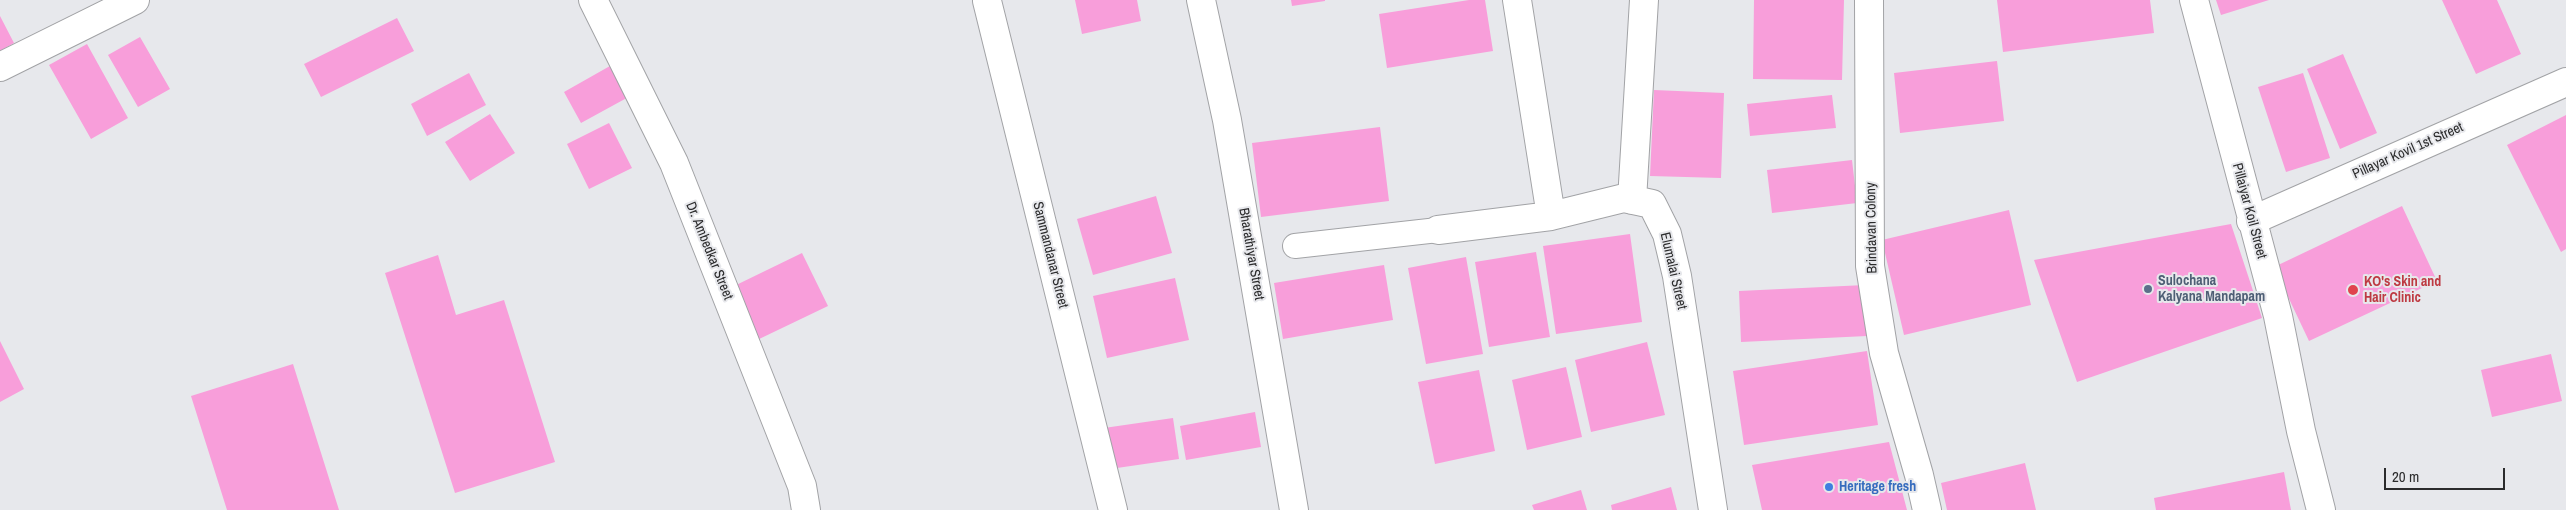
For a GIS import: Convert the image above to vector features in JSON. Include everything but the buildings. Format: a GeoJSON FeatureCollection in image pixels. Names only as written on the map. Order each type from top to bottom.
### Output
{"type":"FeatureCollection","features":[{"type":"Feature","properties":{"kind":"street"},"geometry":{"type":"LineString","coordinates":[[0,67],[136,0]]}},
{"type":"Feature","properties":{"kind":"street","name":"Dr. Ambedkar Street"},"geometry":{"type":"LineString","coordinates":[[593,0],[674,163],[802,486],[806,510]]}},
{"type":"Feature","properties":{"kind":"street","name":"Bharathiyar Street"},"geometry":{"type":"LineString","coordinates":[[1201,0],[1229,129],[1294,510]]}},
{"type":"Feature","properties":{"kind":"street"},"geometry":{"type":"LineString","coordinates":[[1517,0],[1551,216]]}},
{"type":"Feature","properties":{"kind":"street"},"geometry":{"type":"LineString","coordinates":[[1632,200],[1644,0]]}},
{"type":"Feature","properties":{"kind":"street","name":"Brindavan Colony"},"geometry":{"type":"LineString","coordinates":[[1868,0],[1870,266],[1884,352],[1927,510]]}},
{"type":"Feature","properties":{"kind":"street","name":"Pillaiyar Koil Street"},"geometry":{"type":"LineString","coordinates":[[2194,0],[2251,221],[2278,316],[2301,431],[2321,510]]}},
{"type":"Feature","properties":{"kind":"street","name":"Sammandanar Street"},"geometry":{"type":"LineString","coordinates":[[987,1],[1113,510]]}},
{"type":"Feature","properties":{"kind":"street","name":"Pillayar Kovil 1st Street"},"geometry":{"type":"LineString","coordinates":[[2251,221],[2566,82]]}},
{"type":"Feature","properties":{"kind":"street","name":"Elumalai Street"},"geometry":{"type":"LineString","coordinates":[[1438,230],[1551,216],[1624,198],[1652,204],[1667,234],[1677,276],[1713,510]]}},
{"type":"Feature","properties":{"kind":"lane"},"geometry":{"type":"LineString","coordinates":[[1294,246],[1438,230]]}},
{"type":"Feature","properties":{"kind":"place","name":"Sulochana Kalyana Mandapam"},"geometry":{"type":"Point","coordinates":[2148,289]}},
{"type":"Feature","properties":{"kind":"place","name":"KO's Skin and Hair Clinic"},"geometry":{"type":"Point","coordinates":[2353,290]}},
{"type":"Feature","properties":{"kind":"place","name":"Heritage fresh"},"geometry":{"type":"Point","coordinates":[1829,487]}}]}
